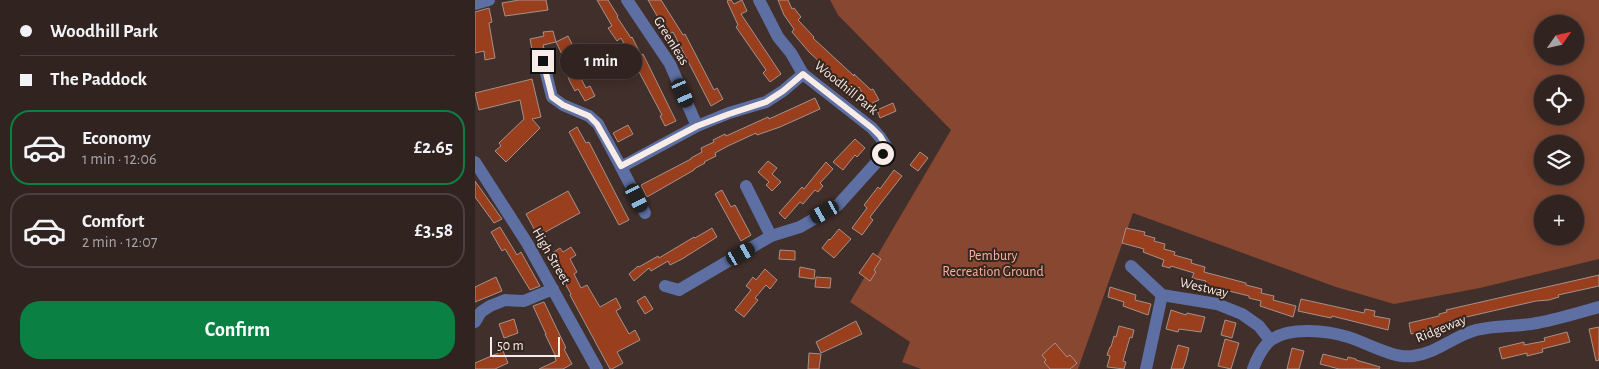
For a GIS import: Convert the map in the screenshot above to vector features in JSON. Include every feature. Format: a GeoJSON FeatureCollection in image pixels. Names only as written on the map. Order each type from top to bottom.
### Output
{"type":"FeatureCollection","features":[{"type":"Feature","properties":{"kind":"street"},"geometry":{"type":"LineString","coordinates":[[475,4],[489,0]]}},
{"type":"Feature","properties":{"kind":"street","name":"Greenleas"},"geometry":{"type":"LineString","coordinates":[[627,0],[669,64],[697,126]]}},
{"type":"Feature","properties":{"kind":"street","name":"Woodhill Park"},"geometry":{"type":"LineString","coordinates":[[665,286],[679,290],[771,236],[800,227],[838,205],[883,154],[886,146],[872,128],[803,74],[791,53],[778,37],[759,0]]}},
{"type":"Feature","properties":{"kind":"street"},"geometry":{"type":"LineString","coordinates":[[543,61],[552,97],[563,105],[589,116],[597,124],[645,213]]}},
{"type":"Feature","properties":{"kind":"street"},"geometry":{"type":"LineString","coordinates":[[621,166],[697,126],[766,102],[803,74]]}},
{"type":"Feature","properties":{"kind":"street","name":"High Street"},"geometry":{"type":"LineString","coordinates":[[475,162],[511,217],[597,369]]}},
{"type":"Feature","properties":{"kind":"street"},"geometry":{"type":"LineString","coordinates":[[746,186],[771,236]]}},
{"type":"Feature","properties":{"kind":"street","name":"Westway"},"geometry":{"type":"LineString","coordinates":[[1131,266],[1162,295],[1217,304],[1242,314],[1259,326],[1270,340]]}},
{"type":"Feature","properties":{"kind":"street"},"geometry":{"type":"LineString","coordinates":[[475,322],[481,312],[490,306],[505,300],[524,301],[553,289]]}},
{"type":"Feature","properties":{"kind":"street"},"geometry":{"type":"LineString","coordinates":[[1146,369],[1162,295]]}},
{"type":"Feature","properties":{"kind":"street","name":"Ridgeway"},"geometry":{"type":"LineString","coordinates":[[1270,340],[1296,332],[1325,332],[1349,338],[1387,352],[1411,357],[1435,350],[1475,331],[1537,323],[1599,307]]}},
{"type":"Feature","properties":{"kind":"street"},"geometry":{"type":"LineString","coordinates":[[1253,369],[1270,340]]}},
{"type":"Feature","properties":{"kind":"green space","name":"Pembury Recreation Ground"},"geometry":{"type":"Polygon","coordinates":[[[830,0],[1599,0],[1599,259],[1480,288],[1394,304],[1336,287],[1133,213],[1078,369],[921,369],[902,362],[910,342],[850,302],[951,130],[838,15],[830,0]]]}},
{"type":"Feature","properties":{"kind":"building"},"geometry":{"type":"Polygon","coordinates":[[[519,0],[546,0],[548,10],[505,16],[502,3],[519,0]]]}},
{"type":"Feature","properties":{"kind":"building"},"geometry":{"type":"Polygon","coordinates":[[[597,0],[608,0],[617,17],[632,37],[641,55],[643,54],[676,121],[665,126],[660,116],[662,115],[621,38],[617,41],[608,28],[612,26],[597,0]]]}},
{"type":"Feature","properties":{"kind":"building"},"geometry":{"type":"Polygon","coordinates":[[[648,0],[661,0],[683,35],[685,34],[714,90],[717,88],[723,99],[711,106],[673,32],[668,35],[648,0]]]}},
{"type":"Feature","properties":{"kind":"building"},"geometry":{"type":"Polygon","coordinates":[[[729,0],[734,4],[742,0],[747,11],[741,14],[781,74],[770,82],[763,73],[766,70],[736,27],[738,25],[727,1],[729,0]]]}},
{"type":"Feature","properties":{"kind":"building"},"geometry":{"type":"Polygon","coordinates":[[[778,0],[788,0],[792,9],[794,8],[801,17],[798,20],[813,38],[854,76],[854,74],[871,90],[873,89],[879,100],[868,105],[859,87],[855,91],[844,81],[842,83],[809,52],[792,32],[794,29],[784,15],[778,0]]]}},
{"type":"Feature","properties":{"kind":"building"},"geometry":{"type":"Polygon","coordinates":[[[489,8],[492,22],[489,23],[495,58],[485,60],[484,51],[475,53],[475,12],[489,8]]]}},
{"type":"Feature","properties":{"kind":"building"},"geometry":{"type":"Polygon","coordinates":[[[553,31],[556,42],[543,45],[544,48],[532,50],[530,39],[544,36],[543,32],[553,31]]]}},
{"type":"Feature","properties":{"kind":"building"},"geometry":{"type":"Polygon","coordinates":[[[568,36],[581,71],[578,73],[586,88],[590,86],[595,96],[585,101],[578,89],[575,91],[570,82],[565,69],[568,67],[556,42],[568,36]]]}},
{"type":"Feature","properties":{"kind":"building"},"geometry":{"type":"Polygon","coordinates":[[[532,79],[541,117],[532,119],[540,128],[506,162],[495,151],[501,146],[499,143],[524,119],[520,100],[479,110],[475,93],[532,79]]]}},
{"type":"Feature","properties":{"kind":"building"},"geometry":{"type":"Polygon","coordinates":[[[815,98],[820,109],[780,127],[757,135],[756,133],[728,146],[715,153],[716,156],[694,170],[647,197],[641,185],[691,159],[702,152],[701,148],[714,142],[713,140],[768,117],[769,119],[815,98]]]}},
{"type":"Feature","properties":{"kind":"building"},"geometry":{"type":"Polygon","coordinates":[[[893,103],[896,111],[880,118],[877,110],[893,103]]]}},
{"type":"Feature","properties":{"kind":"building"},"geometry":{"type":"Polygon","coordinates":[[[628,125],[633,134],[618,142],[613,133],[628,125]]]}},
{"type":"Feature","properties":{"kind":"building"},"geometry":{"type":"Polygon","coordinates":[[[577,127],[586,143],[589,142],[629,220],[619,225],[569,132],[577,127]]]}},
{"type":"Feature","properties":{"kind":"building"},"geometry":{"type":"Polygon","coordinates":[[[855,139],[865,148],[857,157],[855,155],[843,170],[833,162],[855,139]]]}},
{"type":"Feature","properties":{"kind":"building"},"geometry":{"type":"Polygon","coordinates":[[[920,152],[928,158],[918,171],[910,165],[920,152]]]}},
{"type":"Feature","properties":{"kind":"building"},"geometry":{"type":"Polygon","coordinates":[[[768,161],[777,168],[772,174],[781,182],[772,191],[766,185],[769,182],[758,172],[768,161]]]}},
{"type":"Feature","properties":{"kind":"building"},"geometry":{"type":"Polygon","coordinates":[[[826,162],[833,169],[820,183],[823,186],[818,192],[815,190],[803,204],[800,202],[785,219],[779,213],[802,187],[804,189],[826,162]]]}},
{"type":"Feature","properties":{"kind":"building"},"geometry":{"type":"Polygon","coordinates":[[[894,170],[902,176],[870,217],[873,220],[862,235],[852,228],[867,208],[864,205],[878,187],[880,189],[894,170]]]}},
{"type":"Feature","properties":{"kind":"building"},"geometry":{"type":"Polygon","coordinates":[[[475,181],[502,219],[494,223],[475,197],[475,181]]]}},
{"type":"Feature","properties":{"kind":"building"},"geometry":{"type":"Polygon","coordinates":[[[722,190],[731,207],[735,205],[751,235],[741,241],[715,194],[722,190]]]}},
{"type":"Feature","properties":{"kind":"building"},"geometry":{"type":"Polygon","coordinates":[[[568,191],[580,213],[538,236],[526,214],[568,191]]]}},
{"type":"Feature","properties":{"kind":"building"},"geometry":{"type":"Polygon","coordinates":[[[500,227],[517,255],[521,252],[540,286],[530,290],[505,249],[502,251],[491,232],[500,227]]]}},
{"type":"Feature","properties":{"kind":"building"},"geometry":{"type":"Polygon","coordinates":[[[712,228],[717,237],[682,259],[670,265],[668,261],[651,271],[649,268],[634,281],[629,274],[638,266],[658,256],[659,258],[712,228]]]}},
{"type":"Feature","properties":{"kind":"building"},"geometry":{"type":"Polygon","coordinates":[[[1126,228],[1145,232],[1144,235],[1155,238],[1154,241],[1165,244],[1164,249],[1175,252],[1174,255],[1192,260],[1191,263],[1205,267],[1204,272],[1246,283],[1246,285],[1262,289],[1261,293],[1274,296],[1273,300],[1296,306],[1293,317],[1260,306],[1261,301],[1249,298],[1249,296],[1205,285],[1206,281],[1192,278],[1194,273],[1171,266],[1170,268],[1162,266],[1164,260],[1143,252],[1144,249],[1122,243],[1126,228]]]}},
{"type":"Feature","properties":{"kind":"building"},"geometry":{"type":"Polygon","coordinates":[[[839,229],[851,239],[834,258],[822,248],[839,229]]]}},
{"type":"Feature","properties":{"kind":"building"},"geometry":{"type":"Polygon","coordinates":[[[571,247],[576,255],[570,259],[577,272],[574,274],[581,288],[587,285],[600,307],[616,298],[621,308],[616,311],[629,334],[635,330],[640,340],[617,352],[623,363],[612,369],[610,369],[605,360],[549,255],[560,248],[563,252],[571,247]]]}},
{"type":"Feature","properties":{"kind":"building"},"geometry":{"type":"Polygon","coordinates":[[[780,250],[795,251],[795,260],[779,259],[780,250]]]}},
{"type":"Feature","properties":{"kind":"building"},"geometry":{"type":"Polygon","coordinates":[[[873,253],[881,259],[870,281],[859,273],[873,253]]]}},
{"type":"Feature","properties":{"kind":"building"},"geometry":{"type":"Polygon","coordinates":[[[800,267],[815,270],[814,279],[799,277],[800,267]]]}},
{"type":"Feature","properties":{"kind":"building"},"geometry":{"type":"Polygon","coordinates":[[[765,269],[777,280],[770,289],[766,285],[755,298],[758,300],[744,317],[735,310],[751,290],[746,286],[753,277],[756,280],[765,269]]]}},
{"type":"Feature","properties":{"kind":"building"},"geometry":{"type":"Polygon","coordinates":[[[1599,275],[1599,286],[1558,295],[1559,297],[1549,300],[1536,301],[1449,321],[1449,324],[1441,325],[1442,327],[1411,334],[1409,323],[1439,316],[1439,314],[1447,312],[1446,310],[1599,275]]]}},
{"type":"Feature","properties":{"kind":"building"},"geometry":{"type":"Polygon","coordinates":[[[496,277],[502,291],[475,302],[475,287],[496,277]]]}},
{"type":"Feature","properties":{"kind":"building"},"geometry":{"type":"Polygon","coordinates":[[[816,277],[831,278],[830,288],[815,287],[816,277]]]}},
{"type":"Feature","properties":{"kind":"building"},"geometry":{"type":"Polygon","coordinates":[[[1110,287],[1136,295],[1135,300],[1151,304],[1148,315],[1123,306],[1124,302],[1108,297],[1110,287]]]}},
{"type":"Feature","properties":{"kind":"building"},"geometry":{"type":"Polygon","coordinates":[[[645,296],[653,309],[645,314],[637,301],[645,296]]]}},
{"type":"Feature","properties":{"kind":"building"},"geometry":{"type":"Polygon","coordinates":[[[1301,299],[1364,313],[1365,309],[1375,311],[1374,316],[1390,319],[1388,330],[1332,316],[1331,318],[1298,311],[1301,299]]]}},
{"type":"Feature","properties":{"kind":"building"},"geometry":{"type":"Polygon","coordinates":[[[544,302],[572,364],[563,369],[539,369],[556,361],[556,357],[533,306],[544,302]]]}},
{"type":"Feature","properties":{"kind":"building"},"geometry":{"type":"Polygon","coordinates":[[[1171,310],[1186,315],[1187,313],[1205,317],[1201,332],[1179,329],[1178,332],[1166,329],[1171,310]]]}},
{"type":"Feature","properties":{"kind":"building"},"geometry":{"type":"Polygon","coordinates":[[[514,319],[518,333],[504,338],[499,324],[514,319]]]}},
{"type":"Feature","properties":{"kind":"building"},"geometry":{"type":"Polygon","coordinates":[[[1225,320],[1236,323],[1232,338],[1221,335],[1225,320]]]}},
{"type":"Feature","properties":{"kind":"building"},"geometry":{"type":"Polygon","coordinates":[[[856,321],[862,334],[821,353],[816,342],[856,321]]]}},
{"type":"Feature","properties":{"kind":"building"},"geometry":{"type":"Polygon","coordinates":[[[1119,326],[1134,330],[1123,361],[1126,362],[1124,369],[1107,367],[1110,356],[1107,355],[1119,326]]]}},
{"type":"Feature","properties":{"kind":"building"},"geometry":{"type":"Polygon","coordinates":[[[1599,327],[1599,360],[1596,361],[1589,329],[1599,327]]]}},
{"type":"Feature","properties":{"kind":"building"},"geometry":{"type":"Polygon","coordinates":[[[1567,332],[1570,342],[1542,349],[1543,352],[1527,356],[1527,353],[1502,359],[1499,348],[1524,342],[1524,345],[1545,341],[1544,338],[1567,332]]]}},
{"type":"Feature","properties":{"kind":"building"},"geometry":{"type":"Polygon","coordinates":[[[1225,339],[1239,343],[1231,369],[1218,366],[1225,339]]]}},
{"type":"Feature","properties":{"kind":"building"},"geometry":{"type":"Polygon","coordinates":[[[1055,343],[1067,357],[1070,355],[1077,363],[1070,369],[1050,369],[1044,362],[1046,360],[1042,355],[1055,343]]]}},
{"type":"Feature","properties":{"kind":"building"},"geometry":{"type":"Polygon","coordinates":[[[1178,345],[1189,348],[1186,360],[1183,369],[1171,369],[1178,345]]]}},
{"type":"Feature","properties":{"kind":"building"},"geometry":{"type":"Polygon","coordinates":[[[1292,348],[1304,351],[1299,369],[1287,369],[1292,348]]]}},
{"type":"Feature","properties":{"kind":"building"},"geometry":{"type":"Polygon","coordinates":[[[503,351],[508,363],[495,369],[475,369],[475,363],[503,351]]]}},
{"type":"Feature","properties":{"kind":"building"},"geometry":{"type":"Polygon","coordinates":[[[809,353],[821,354],[819,369],[808,369],[809,353]]]}},
{"type":"Feature","properties":{"kind":"building"},"geometry":{"type":"Polygon","coordinates":[[[1323,354],[1347,360],[1348,357],[1380,367],[1379,369],[1339,369],[1320,364],[1323,354]]]}},
{"type":"Feature","properties":{"kind":"route"},"geometry":{"type":"LineString","coordinates":[[543,61],[552,97],[563,105],[589,116],[597,124],[621,166],[697,126],[766,102],[803,74],[880,136],[886,146],[883,154]]}}]}
